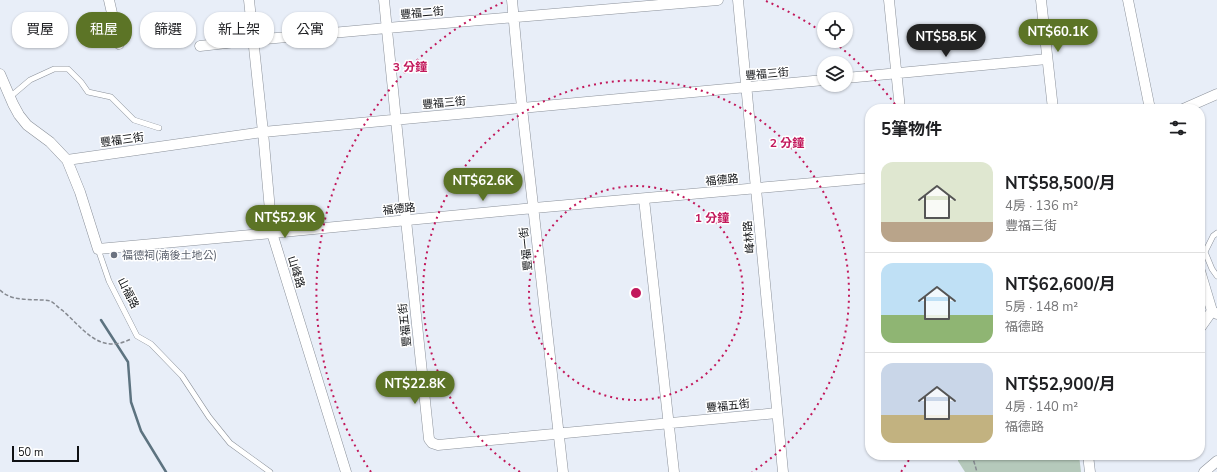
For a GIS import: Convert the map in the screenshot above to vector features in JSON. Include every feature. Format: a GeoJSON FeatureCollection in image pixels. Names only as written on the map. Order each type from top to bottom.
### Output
{"type":"FeatureCollection","features":[{"type":"Feature","properties":{"kind":"street"},"geometry":{"type":"LineString","coordinates":[[109,0],[112,12]]}},
{"type":"Feature","properties":{"kind":"street","name":"山峰路"},"geometry":{"type":"LineString","coordinates":[[249,0],[250,12]]}},
{"type":"Feature","properties":{"kind":"street","name":"豐福五街"},"geometry":{"type":"LineString","coordinates":[[384,0],[429,439],[432,443],[438,446],[777,413]]}},
{"type":"Feature","properties":{"kind":"street","name":"豐福一街"},"geometry":{"type":"LineString","coordinates":[[512,0],[522,108],[563,472]]}},
{"type":"Feature","properties":{"kind":"street","name":"豐福二街"},"geometry":{"type":"LineString","coordinates":[[274,38],[514,17],[622,4],[718,0]]}},
{"type":"Feature","properties":{"kind":"street","name":"峰林路"},"geometry":{"type":"LineString","coordinates":[[738,0],[783,472]]}},
{"type":"Feature","properties":{"kind":"street"},"geometry":{"type":"LineString","coordinates":[[889,0],[899,104]]}},
{"type":"Feature","properties":{"kind":"street"},"geometry":{"type":"LineString","coordinates":[[1041,0],[1052,104]]}},
{"type":"Feature","properties":{"kind":"street"},"geometry":{"type":"LineString","coordinates":[[1128,0],[1149,104]]}},
{"type":"Feature","properties":{"kind":"street","name":"豐福二街"},"geometry":{"type":"LineString","coordinates":[[200,46],[204,46]]}},
{"type":"Feature","properties":{"kind":"street","name":"山峰路"},"geometry":{"type":"LineString","coordinates":[[254,48],[272,233],[346,472]]}},
{"type":"Feature","properties":{"kind":"street"},"geometry":{"type":"LineString","coordinates":[[853,77],[1047,59]]}},
{"type":"Feature","properties":{"kind":"street","name":"山福路"},"geometry":{"type":"LineString","coordinates":[[0,74],[10,97],[27,125],[50,142],[67,160],[80,192],[98,249]]}},
{"type":"Feature","properties":{"kind":"street","name":"豐福三街"},"geometry":{"type":"LineString","coordinates":[[67,160],[263,132],[817,81]]}},
{"type":"Feature","properties":{"kind":"street"},"geometry":{"type":"LineString","coordinates":[[1194,104],[1217,94]]}},
{"type":"Feature","properties":{"kind":"street","name":"福德路"},"geometry":{"type":"LineString","coordinates":[[98,249],[865,178]]}},
{"type":"Feature","properties":{"kind":"street"},"geometry":{"type":"LineString","coordinates":[[644,199],[674,472]]}},
{"type":"Feature","properties":{"kind":"street"},"geometry":{"type":"LineString","coordinates":[[1205,285],[1215,312],[1205,323]]}},
{"type":"Feature","properties":{"kind":"street"},"geometry":{"type":"LineString","coordinates":[[1089,460],[1090,472]]}},
{"type":"Feature","properties":{"kind":"street"},"geometry":{"type":"LineString","coordinates":[[1204,472],[1217,461]]}},
{"type":"Feature","properties":{"kind":"lane"},"geometry":{"type":"LineString","coordinates":[[10,97],[30,80],[54,69],[68,69],[82,82],[88,92],[111,96],[134,120],[159,128]]}},
{"type":"Feature","properties":{"kind":"lane"},"geometry":{"type":"LineString","coordinates":[[1217,233],[1213,236],[1205,252],[1212,269],[1217,276]]}},
{"type":"Feature","properties":{"kind":"lane","name":"山福路"},"geometry":{"type":"LineString","coordinates":[[98,249],[108,281],[137,336],[151,344],[182,376],[209,417],[230,443],[270,472]]}},
{"type":"Feature","properties":{"kind":"path"},"geometry":{"type":"LineString","coordinates":[[0,290],[4,294],[14,298],[50,301],[95,340],[112,344],[122,343],[137,336]]}},
{"type":"Feature","properties":{"kind":"path"},"geometry":{"type":"LineString","coordinates":[[973,460],[977,472]]}},
{"type":"Feature","properties":{"kind":"green space"},"geometry":{"type":"Polygon","coordinates":[[[1080,460],[1081,472],[965,472],[958,461],[1080,460]]]}},
{"type":"Feature","properties":{"kind":"waterway"},"geometry":{"type":"LineString","coordinates":[[101,320],[128,362],[131,402],[141,431],[166,472]]}},
{"type":"Feature","properties":{"kind":"place","name":"福德祠(湳後土地公)"},"geometry":{"type":"Point","coordinates":[114,255]}}]}
